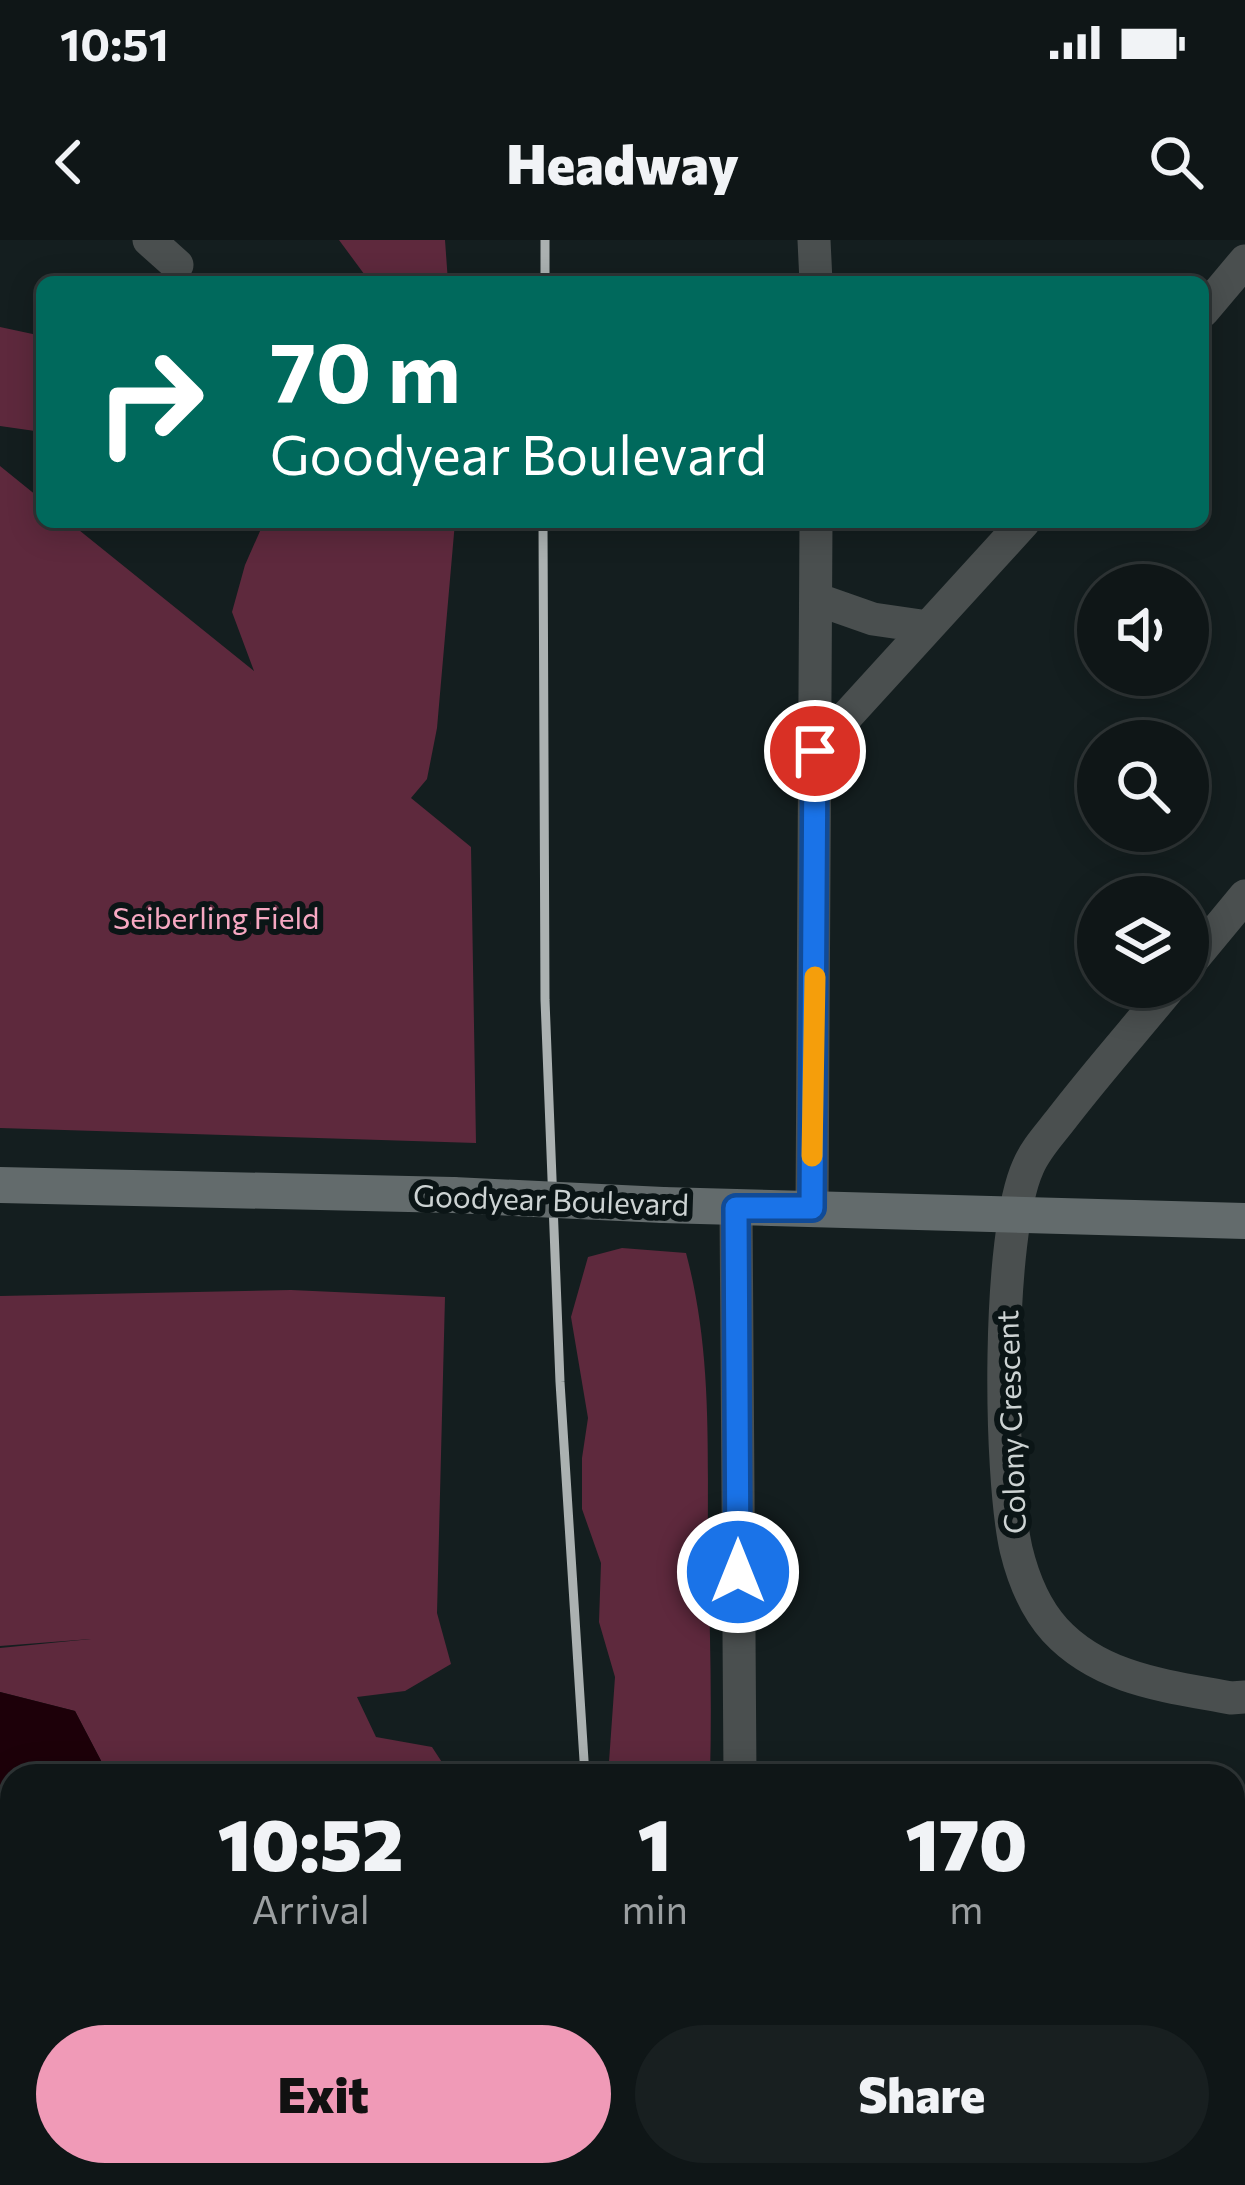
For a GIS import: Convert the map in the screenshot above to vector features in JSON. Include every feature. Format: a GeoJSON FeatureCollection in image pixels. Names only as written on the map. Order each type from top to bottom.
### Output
{"type":"FeatureCollection","features":[{"type":"Feature","properties":{"kind":"street"},"geometry":{"type":"LineString","coordinates":[[149,240],[176,265]]}},
{"type":"Feature","properties":{"kind":"street"},"geometry":{"type":"LineString","coordinates":[[814,240],[815,276]]}},
{"type":"Feature","properties":{"kind":"street"},"geometry":{"type":"LineString","coordinates":[[1209,303],[1245,261]]}},
{"type":"Feature","properties":{"kind":"street"},"geometry":{"type":"LineString","coordinates":[[812,1208],[816,528]]}},
{"type":"Feature","properties":{"kind":"street"},"geometry":{"type":"LineString","coordinates":[[815,751],[1019,528]]}},
{"type":"Feature","properties":{"kind":"street"},"geometry":{"type":"LineString","coordinates":[[816,599],[874,619],[928,627]]}},
{"type":"Feature","properties":{"kind":"street"},"geometry":{"type":"LineString","coordinates":[[1209,939],[1245,896]]}},
{"type":"Feature","properties":{"kind":"street","name":"Colony Crescent"},"geometry":{"type":"LineString","coordinates":[[1152,1008],[1030,1161],[1013,1214],[1006,1344],[1009,1490],[1016,1548],[1031,1593],[1054,1630],[1096,1663],[1150,1682],[1245,1697]]}},
{"type":"Feature","properties":{"kind":"street","name":"Goodyear Boulevard"},"geometry":{"type":"LineString","coordinates":[[0,1185],[1245,1221]]}},
{"type":"Feature","properties":{"kind":"street"},"geometry":{"type":"LineString","coordinates":[[736,1208],[740,1764]]}},
{"type":"Feature","properties":{"kind":"green space"},"geometry":{"type":"Polygon","coordinates":[[[339,240],[445,240],[448,276],[366,276],[339,240]]]}},
{"type":"Feature","properties":{"kind":"green space"},"geometry":{"type":"Polygon","coordinates":[[[0,327],[36,335],[36,431],[0,426],[0,327]]]}},
{"type":"Feature","properties":{"kind":"green space","name":"Seiberling Field"},"geometry":{"type":"Polygon","coordinates":[[[0,466],[36,495],[36,528],[76,528],[254,671],[232,612],[261,528],[454,528],[437,728],[427,779],[411,798],[471,847],[476,1143],[0,1128],[0,466]]]}},
{"type":"Feature","properties":{"kind":"green space"},"geometry":{"type":"Polygon","coordinates":[[[622,1248],[686,1253],[701,1328],[707,1403],[710,1764],[609,1764],[615,1677],[599,1622],[601,1563],[582,1509],[588,1418],[571,1317],[588,1257],[622,1248]]]}},
{"type":"Feature","properties":{"kind":"green space"},"geometry":{"type":"Polygon","coordinates":[[[291,1290],[445,1297],[437,1613],[451,1664],[405,1691],[357,1697],[376,1737],[432,1747],[443,1764],[103,1764],[75,1711],[0,1692],[0,1648],[91,1639],[0,1646],[0,1296],[291,1290]]]}},
{"type":"Feature","properties":{"kind":"shaded area"},"geometry":{"type":"Polygon","coordinates":[[[0,1692],[75,1711],[103,1764],[0,1764],[0,1692]]]}},
{"type":"Feature","properties":{"kind":"railway"},"geometry":{"type":"LineString","coordinates":[[545,240],[545,276]]}},
{"type":"Feature","properties":{"kind":"railway"},"geometry":{"type":"LineString","coordinates":[[543,528],[545,1000],[560,1382],[584,1764]]}},
{"type":"Feature","properties":{"kind":"slow traffic"},"geometry":{"type":"LineString","coordinates":[[812,1156],[815,977]]}},
{"type":"Feature","properties":{"kind":"route"},"geometry":{"type":"LineString","coordinates":[[738,1572],[736,1208],[812,1208],[815,751]]}}]}
